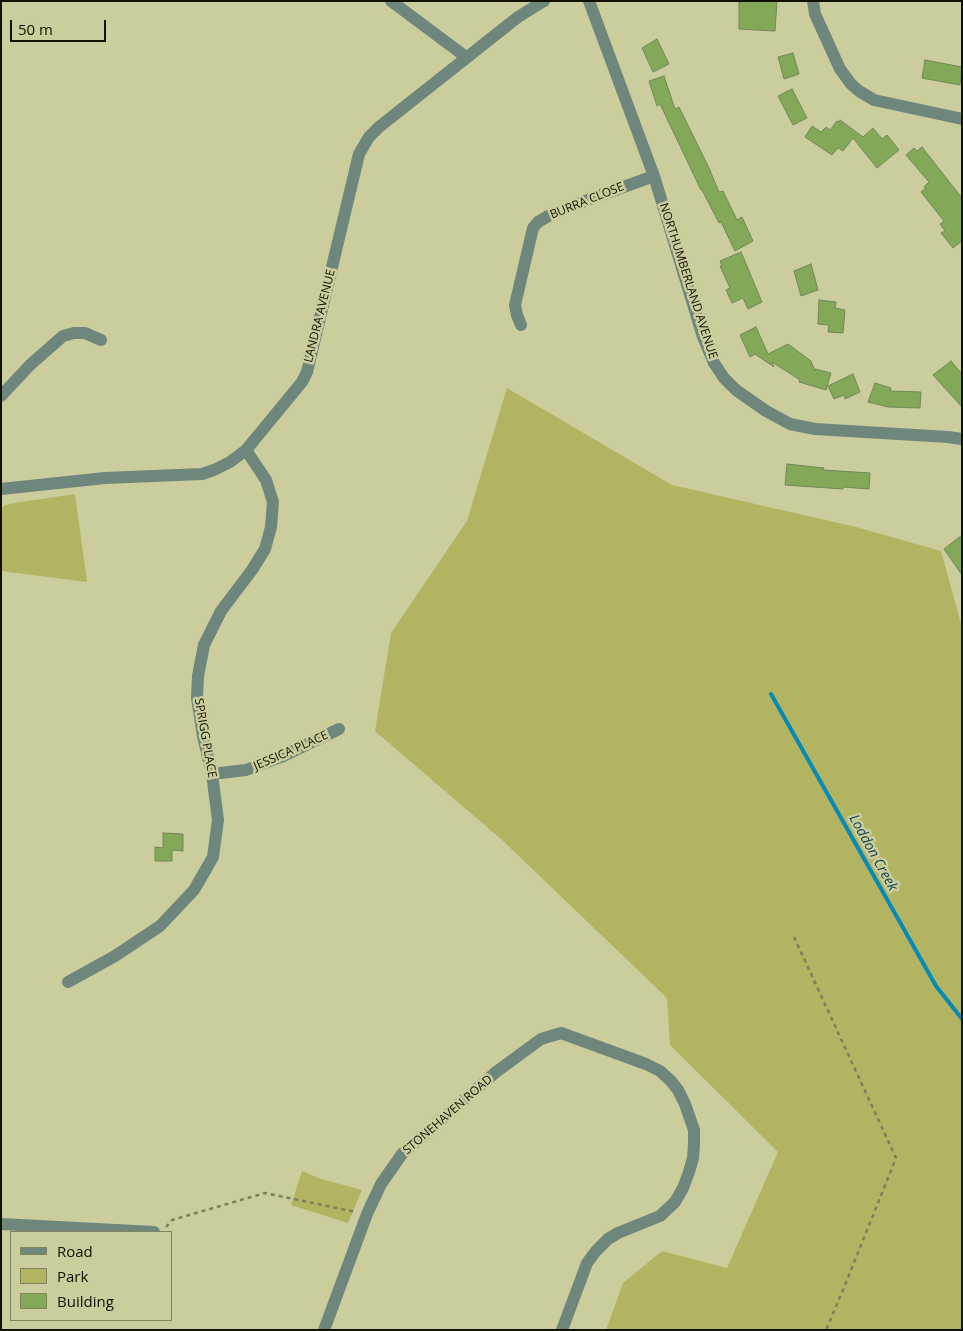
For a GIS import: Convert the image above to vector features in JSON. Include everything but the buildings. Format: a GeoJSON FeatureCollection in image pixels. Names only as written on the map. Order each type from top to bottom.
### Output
{"type":"FeatureCollection","features":[{"type":"Feature","properties":{"kind":"street"},"geometry":{"type":"LineString","coordinates":[[391,1],[466,57]]}},
{"type":"Feature","properties":{"kind":"street","name":"LANDRA AVENUE"},"geometry":{"type":"LineString","coordinates":[[1,489],[105,478],[202,474],[230,462],[246,450],[302,382],[307,372],[359,154],[369,137],[466,57],[518,17],[544,1]]}},
{"type":"Feature","properties":{"kind":"street","name":"NORTHUMBERLAND AVENUE"},"geometry":{"type":"LineString","coordinates":[[589,1],[654,176],[703,337],[714,364],[724,378],[736,390],[766,411],[790,424],[815,429],[962,439]]}},
{"type":"Feature","properties":{"kind":"street"},"geometry":{"type":"LineString","coordinates":[[813,1],[815,14],[840,69],[859,91],[874,100],[962,119]]}},
{"type":"Feature","properties":{"kind":"street","name":"BURRA CLOSE"},"geometry":{"type":"LineString","coordinates":[[521,325],[515,305],[533,228],[538,222],[550,215],[590,199],[654,176]]}},
{"type":"Feature","properties":{"kind":"street"},"geometry":{"type":"LineString","coordinates":[[1,396],[30,365],[64,336],[86,333],[101,340]]}},
{"type":"Feature","properties":{"kind":"street","name":"SPRIGG PLACE"},"geometry":{"type":"LineString","coordinates":[[68,982],[115,956],[160,926],[194,890],[213,857],[218,820],[212,774],[197,698],[198,676],[204,645],[221,611],[252,570],[265,549],[271,527],[273,502],[266,480],[246,450]]}},
{"type":"Feature","properties":{"kind":"street","name":"JESSICA PLACE"},"geometry":{"type":"LineString","coordinates":[[212,774],[246,770],[281,757],[339,729]]}},
{"type":"Feature","properties":{"kind":"street","name":"STONEHAVEN ROAD"},"geometry":{"type":"LineString","coordinates":[[324,1330],[367,1214],[381,1184],[402,1154],[496,1072],[541,1038],[561,1034],[646,1064],[660,1072],[678,1090],[694,1130],[693,1158],[683,1188],[675,1202],[660,1216],[618,1233],[596,1251],[587,1263],[562,1330]]}},
{"type":"Feature","properties":{"kind":"street"},"geometry":{"type":"LineString","coordinates":[[1,1224],[135,1231]]}},
{"type":"Feature","properties":{"kind":"path"},"geometry":{"type":"LineString","coordinates":[[794,937],[896,1158],[826,1330]]}},
{"type":"Feature","properties":{"kind":"path"},"geometry":{"type":"LineString","coordinates":[[162,1231],[172,1220],[265,1192],[367,1214]]}},
{"type":"Feature","properties":{"kind":"green space"},"geometry":{"type":"Polygon","coordinates":[[[507,388],[672,485],[856,527],[941,551],[962,627],[962,1330],[606,1330],[623,1283],[662,1251],[727,1268],[778,1152],[670,1045],[667,998],[501,839],[375,731],[391,633],[467,521],[507,388]]]}},
{"type":"Feature","properties":{"kind":"green space"},"geometry":{"type":"Polygon","coordinates":[[[75,494],[87,582],[1,571],[1,508],[14,503],[75,494]]]}},
{"type":"Feature","properties":{"kind":"green space"},"geometry":{"type":"Polygon","coordinates":[[[302,1171],[321,1179],[362,1190],[348,1223],[291,1205],[302,1171]]]}},
{"type":"Feature","properties":{"kind":"waterway","name":"Loddon Creek"},"geometry":{"type":"LineString","coordinates":[[771,694],[936,986],[962,1019]]}}]}
